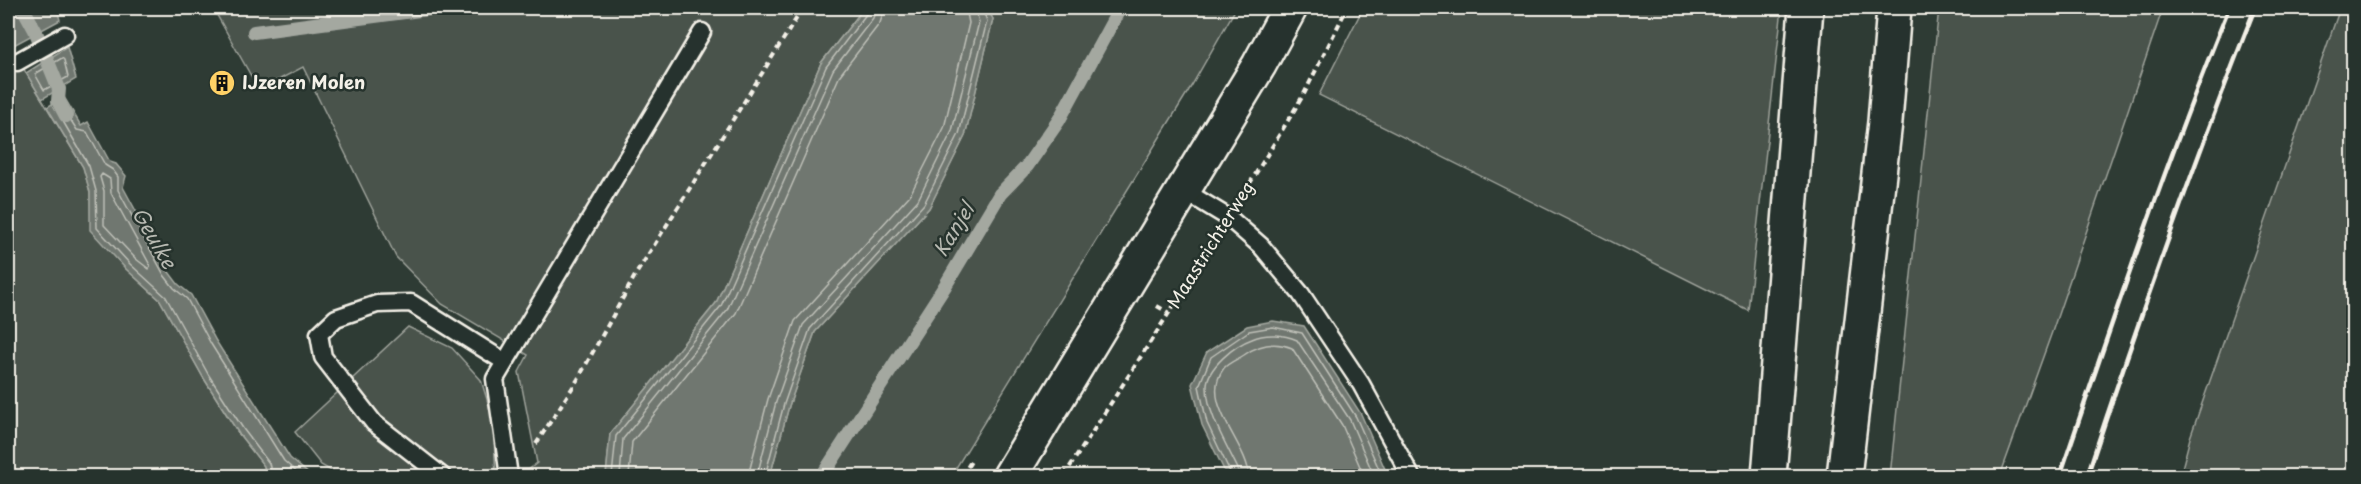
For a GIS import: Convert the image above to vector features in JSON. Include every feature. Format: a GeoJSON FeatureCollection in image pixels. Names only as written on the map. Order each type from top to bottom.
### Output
{"type":"FeatureCollection","features":[{"type":"Feature","properties":{"kind":"main road"},"geometry":{"type":"LineString","coordinates":[[1010,477],[1259,65],[1290,8]]}},
{"type":"Feature","properties":{"kind":"main road"},"geometry":{"type":"LineString","coordinates":[[1769,477],[1806,8]]}},
{"type":"Feature","properties":{"kind":"main road"},"geometry":{"type":"LineString","coordinates":[[1844,477],[1885,122],[1894,8]]}},
{"type":"Feature","properties":{"kind":"lane"},"geometry":{"type":"LineString","coordinates":[[509,477],[495,380],[702,32]]}},
{"type":"Feature","properties":{"kind":"lane"},"geometry":{"type":"LineString","coordinates":[[17,62],[65,35]]}},
{"type":"Feature","properties":{"kind":"lane"},"geometry":{"type":"LineString","coordinates":[[1183,190],[1229,218],[1261,246],[1300,294],[1361,384],[1412,477]]}},
{"type":"Feature","properties":{"kind":"lane"},"geometry":{"type":"LineString","coordinates":[[442,477],[374,423],[323,357],[319,334],[336,318],[377,304],[411,303],[505,362]]}},
{"type":"Feature","properties":{"kind":"path"},"geometry":{"type":"LineString","coordinates":[[534,447],[578,379],[636,274],[803,8]]}},
{"type":"Feature","properties":{"kind":"path","name":"Maastrichterweg"},"geometry":{"type":"LineString","coordinates":[[1064,477],[1229,218],[1304,94],[1347,8]]}},
{"type":"Feature","properties":{"kind":"shaded area"},"geometry":{"type":"Polygon","coordinates":[[[213,8],[864,8],[821,63],[716,303],[610,434],[606,476],[521,476],[537,463],[519,372],[528,355],[442,304],[396,257],[303,67],[259,90],[213,8]]]}},
{"type":"Feature","properties":{"kind":"shaded area"},"geometry":{"type":"Polygon","coordinates":[[[987,8],[1236,8],[1192,85],[951,476],[770,476],[789,406],[815,332],[929,208],[965,136],[993,19],[987,8]]]}},
{"type":"Feature","properties":{"kind":"shaded area"},"geometry":{"type":"Polygon","coordinates":[[[1363,8],[1782,8],[1748,310],[1319,95],[1363,8]]]}},
{"type":"Feature","properties":{"kind":"shaded area"},"geometry":{"type":"Polygon","coordinates":[[[1939,8],[2163,8],[2000,476],[1890,476],[1939,8]]]}},
{"type":"Feature","properties":{"kind":"shaded area"},"geometry":{"type":"Polygon","coordinates":[[[2340,8],[2354,8],[2353,476],[2180,476],[2190,438],[2340,8]]]}},
{"type":"Feature","properties":{"kind":"shaded area"},"geometry":{"type":"Polygon","coordinates":[[[8,38],[26,73],[83,167],[90,192],[91,230],[126,269],[160,300],[203,377],[239,434],[264,466],[266,476],[8,476],[8,38]]]}},
{"type":"Feature","properties":{"kind":"shaded area"},"geometry":{"type":"Polygon","coordinates":[[[408,327],[452,348],[481,380],[493,419],[496,476],[340,476],[321,465],[295,432],[408,327]]]}},
{"type":"Feature","properties":{"kind":"water"},"geometry":{"type":"Polygon","coordinates":[[[8,8],[57,8],[60,20],[12,46],[8,38],[8,8]]]}},
{"type":"Feature","properties":{"kind":"water"},"geometry":{"type":"Polygon","coordinates":[[[864,8],[987,8],[993,19],[965,136],[929,208],[815,332],[789,406],[770,476],[606,476],[610,434],[716,303],[821,63],[864,8]]]}},
{"type":"Feature","properties":{"kind":"water"},"geometry":{"type":"Polygon","coordinates":[[[67,47],[76,79],[42,99],[26,73],[67,47]]]}},
{"type":"Feature","properties":{"kind":"water"},"geometry":{"type":"Polygon","coordinates":[[[64,97],[81,126],[88,122],[110,162],[116,164],[126,176],[123,187],[169,272],[191,295],[216,341],[290,458],[311,476],[266,476],[264,466],[239,434],[203,377],[160,300],[126,269],[90,230],[90,192],[83,167],[47,107],[64,97]]]}},
{"type":"Feature","properties":{"kind":"water"},"geometry":{"type":"Polygon","coordinates":[[[1273,321],[1304,326],[1361,414],[1388,476],[1227,476],[1202,425],[1192,384],[1207,352],[1247,326],[1273,321]]]}},
{"type":"Feature","properties":{"kind":"waterway","name":"Geulke"},"geometry":{"type":"LineString","coordinates":[[23,8],[35,30],[59,89],[58,101],[66,116]]}},
{"type":"Feature","properties":{"kind":"waterway"},"geometry":{"type":"LineString","coordinates":[[254,32],[435,8]]}},
{"type":"Feature","properties":{"kind":"waterway","name":"Kanjel"},"geometry":{"type":"LineString","coordinates":[[822,476],[945,286],[1000,194],[1027,166],[1059,120],[1120,8]]}},
{"type":"Feature","properties":{"kind":"railway"},"geometry":{"type":"LineString","coordinates":[[2060,476],[2162,182],[2229,8]]}},
{"type":"Feature","properties":{"kind":"railway"},"geometry":{"type":"LineString","coordinates":[[2087,476],[2168,241],[2255,8]]}},
{"type":"Feature","properties":{"kind":"place","name":"IJzeren Molen"},"geometry":{"type":"Point","coordinates":[222,83]}}]}
